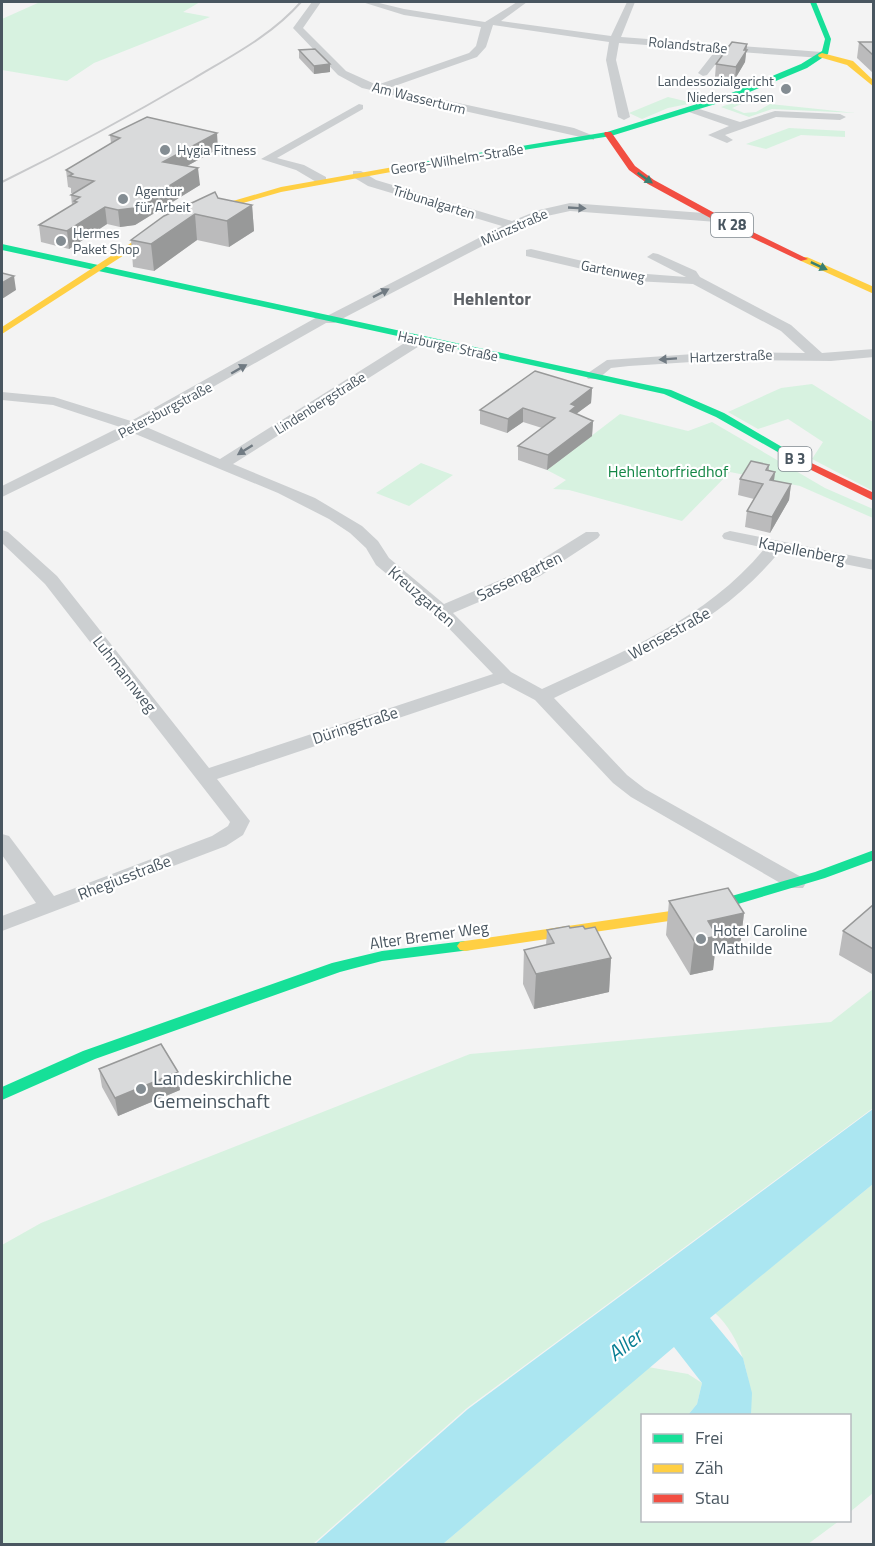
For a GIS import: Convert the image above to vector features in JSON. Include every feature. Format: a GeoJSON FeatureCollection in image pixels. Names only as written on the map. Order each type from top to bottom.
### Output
{"type":"FeatureCollection","features":[{"type":"Feature","properties":{"kind":"main road"},"geometry":{"type":"LineString","coordinates":[[813,2],[828,39],[828,46],[822,55],[850,63],[873,85]]}},
{"type":"Feature","properties":{"kind":"main road","name":"Georg-Wilhelm-Straße"},"geometry":{"type":"LineString","coordinates":[[2,331],[134,243],[182,219],[237,199],[322,180],[608,134],[693,110],[769,81],[822,55]]}},
{"type":"Feature","properties":{"kind":"main road","name":"K 28"},"geometry":{"type":"LineString","coordinates":[[608,134],[625,160],[639,175],[717,218],[873,291]]}},
{"type":"Feature","properties":{"kind":"main road","name":"Harburger Straße"},"geometry":{"type":"LineString","coordinates":[[2,248],[667,392],[689,400],[817,471],[873,498]]}},
{"type":"Feature","properties":{"kind":"main road","name":"Alter Bremer Weg"},"geometry":{"type":"LineString","coordinates":[[2,1094],[89,1055],[337,967],[382,956],[536,937],[701,911],[796,882],[873,855]]}},
{"type":"Feature","properties":{"kind":"street","name":"Am Wasserturm"},"geometry":{"type":"LineString","coordinates":[[316,2],[298,28],[348,77],[377,89],[570,130],[590,138]]}},
{"type":"Feature","properties":{"kind":"street","name":"Rolandstraße"},"geometry":{"type":"LineString","coordinates":[[366,2],[404,12],[489,24],[557,26],[615,39],[822,55]]}},
{"type":"Feature","properties":{"kind":"street"},"geometry":{"type":"LineString","coordinates":[[377,89],[473,55],[481,47],[489,24],[523,2]]}},
{"type":"Feature","properties":{"kind":"street"},"geometry":{"type":"LineString","coordinates":[[624,117],[611,60],[615,39],[631,2]]}},
{"type":"Feature","properties":{"kind":"street"},"geometry":{"type":"LineString","coordinates":[[703,73],[722,48]]}},
{"type":"Feature","properties":{"kind":"street"},"geometry":{"type":"LineString","coordinates":[[322,180],[300,167],[267,159],[359,107]]}},
{"type":"Feature","properties":{"kind":"street"},"geometry":{"type":"LineString","coordinates":[[693,110],[740,126]]}},
{"type":"Feature","properties":{"kind":"street"},"geometry":{"type":"LineString","coordinates":[[726,140],[714,135],[775,114],[840,117]]}},
{"type":"Feature","properties":{"kind":"street","name":"Tribunalgarten"},"geometry":{"type":"LineString","coordinates":[[357,174],[372,183],[513,225]]}},
{"type":"Feature","properties":{"kind":"street","name":"Münzstraße"},"geometry":{"type":"LineString","coordinates":[[326,320],[513,225],[543,213],[570,207],[717,218]]}},
{"type":"Feature","properties":{"kind":"street","name":"Gartenweg"},"geometry":{"type":"LineString","coordinates":[[531,254],[615,273],[678,282],[695,280],[786,328],[817,356]]}},
{"type":"Feature","properties":{"kind":"street","name":"Gartenweg"},"geometry":{"type":"LineString","coordinates":[[652,257],[692,274],[695,280]]}},
{"type":"Feature","properties":{"kind":"street","name":"Petersburgstraße"},"geometry":{"type":"LineString","coordinates":[[2,492],[132,428],[326,320]]}},
{"type":"Feature","properties":{"kind":"street","name":"Lindenbergstraße"},"geometry":{"type":"LineString","coordinates":[[221,465],[419,340]]}},
{"type":"Feature","properties":{"kind":"street","name":"Hartzerstraße"},"geometry":{"type":"LineString","coordinates":[[593,376],[607,364],[629,362],[751,355],[817,356],[873,353]]}},
{"type":"Feature","properties":{"kind":"street","name":"Kreuzgarten"},"geometry":{"type":"LineString","coordinates":[[2,396],[21,395],[63,405],[132,428],[311,502],[349,525],[380,553],[382,561],[442,611],[505,676],[542,696],[620,779],[638,793],[796,882]]}},
{"type":"Feature","properties":{"kind":"street","name":"Luhmannweg"},"geometry":{"type":"LineString","coordinates":[[2,535],[51,580],[240,821]]}},
{"type":"Feature","properties":{"kind":"street","name":"Sassengarten"},"geometry":{"type":"LineString","coordinates":[[442,611],[534,572],[592,535]]}},
{"type":"Feature","properties":{"kind":"street","name":"Kapellenberg"},"geometry":{"type":"LineString","coordinates":[[730,536],[873,565]]}},
{"type":"Feature","properties":{"kind":"street","name":"Wensestraße"},"geometry":{"type":"LineString","coordinates":[[542,696],[656,643],[704,615],[739,590],[759,569],[777,544]]}},
{"type":"Feature","properties":{"kind":"street","name":"Düringstraße"},"geometry":{"type":"LineString","coordinates":[[205,776],[505,676]]}},
{"type":"Feature","properties":{"kind":"street","name":"Rhegiusstraße"},"geometry":{"type":"LineString","coordinates":[[2,924],[219,841],[236,830],[240,821]]}},
{"type":"Feature","properties":{"kind":"street"},"geometry":{"type":"LineString","coordinates":[[2,841],[49,906]]}},
{"type":"Feature","properties":{"kind":"green space"},"geometry":{"type":"Polygon","coordinates":[[[40,2],[200,2],[183,12],[210,17],[94,63],[67,81],[2,70],[2,19],[40,2]]]}},
{"type":"Feature","properties":{"kind":"green space"},"geometry":{"type":"Polygon","coordinates":[[[668,97],[693,103],[668,108],[642,119],[629,113],[668,97]]]}},
{"type":"Feature","properties":{"kind":"green space"},"geometry":{"type":"Polygon","coordinates":[[[740,100],[746,102],[732,108],[744,113],[756,112],[770,104],[856,113],[772,109],[749,117],[721,107],[740,100]]]}},
{"type":"Feature","properties":{"kind":"green space"},"geometry":{"type":"Polygon","coordinates":[[[789,128],[845,131],[845,137],[801,135],[766,149],[746,144],[789,128]]]}},
{"type":"Feature","properties":{"kind":"green space","name":"Hehlentorfriedhof"},"geometry":{"type":"Polygon","coordinates":[[[812,384],[873,422],[873,491],[812,459],[823,442],[788,419],[758,429],[728,412],[781,388],[812,384]]]}},
{"type":"Feature","properties":{"kind":"green space","name":"Hehlentorfriedhof"},"geometry":{"type":"Polygon","coordinates":[[[620,414],[688,431],[712,422],[825,488],[873,509],[873,518],[800,486],[730,472],[682,521],[569,490],[553,489],[566,480],[547,470],[620,414]]]}},
{"type":"Feature","properties":{"kind":"green space"},"geometry":{"type":"Polygon","coordinates":[[[421,463],[453,475],[409,506],[376,493],[421,463]]]}},
{"type":"Feature","properties":{"kind":"green space"},"geometry":{"type":"Polygon","coordinates":[[[873,989],[873,1108],[467,1408],[313,1544],[2,1544],[2,1245],[41,1223],[470,1054],[831,1022],[873,989]]]}},
{"type":"Feature","properties":{"kind":"green space"},"geometry":{"type":"Polygon","coordinates":[[[873,1184],[873,1493],[851,1511],[851,1414],[751,1414],[750,1388],[744,1360],[732,1334],[715,1313],[873,1184]]]}},
{"type":"Feature","properties":{"kind":"green space"},"geometry":{"type":"Polygon","coordinates":[[[648,1367],[688,1374],[702,1383],[697,1404],[689,1414],[641,1414],[641,1522],[838,1522],[808,1544],[443,1544],[648,1367]]]}},
{"type":"Feature","properties":{"kind":"water","name":"Aller"},"geometry":{"type":"Polygon","coordinates":[[[873,1109],[873,1184],[710,1318],[743,1358],[752,1393],[751,1414],[689,1414],[697,1404],[702,1383],[674,1347],[443,1544],[315,1544],[468,1409],[873,1109]]]}},
{"type":"Feature","properties":{"kind":"building"},"geometry":{"type":"Polygon","coordinates":[[[732,42],[747,44],[744,50],[747,50],[736,67],[716,64],[732,42]]]}},
{"type":"Feature","properties":{"kind":"building"},"geometry":{"type":"Polygon","coordinates":[[[859,42],[873,42],[873,55],[859,42]]]}},
{"type":"Feature","properties":{"kind":"building"},"geometry":{"type":"Polygon","coordinates":[[[315,49],[330,64],[314,66],[299,50],[315,49]]]}},
{"type":"Feature","properties":{"kind":"building"},"geometry":{"type":"Polygon","coordinates":[[[147,117],[217,133],[163,162],[198,168],[134,208],[118,210],[105,207],[67,231],[39,225],[77,202],[74,201],[80,197],[71,195],[94,181],[69,176],[73,174],[66,170],[120,138],[110,135],[147,117]]]}},
{"type":"Feature","properties":{"kind":"building"},"geometry":{"type":"Polygon","coordinates":[[[215,192],[218,198],[252,205],[227,221],[195,214],[151,244],[131,240],[164,216],[215,192]]]}},
{"type":"Feature","properties":{"kind":"building"},"geometry":{"type":"Polygon","coordinates":[[[2,273],[14,276],[2,283],[2,273]]]}},
{"type":"Feature","properties":{"kind":"building"},"geometry":{"type":"Polygon","coordinates":[[[535,371],[592,388],[571,404],[576,406],[570,411],[593,421],[548,455],[518,446],[555,418],[523,408],[508,419],[480,410],[535,371]]]}},
{"type":"Feature","properties":{"kind":"building"},"geometry":{"type":"Polygon","coordinates":[[[751,461],[769,465],[766,470],[775,472],[770,480],[791,484],[772,517],[747,511],[763,484],[740,479],[751,461]]]}},
{"type":"Feature","properties":{"kind":"building"},"geometry":{"type":"Polygon","coordinates":[[[728,888],[744,913],[708,921],[717,936],[694,941],[669,901],[728,888]]]}},
{"type":"Feature","properties":{"kind":"building"},"geometry":{"type":"Polygon","coordinates":[[[873,905],[873,949],[843,931],[873,905]]]}},
{"type":"Feature","properties":{"kind":"building"},"geometry":{"type":"Polygon","coordinates":[[[569,926],[570,928],[583,926],[585,929],[595,927],[611,958],[536,974],[524,950],[554,943],[547,930],[569,926]]]}},
{"type":"Feature","properties":{"kind":"building"},"geometry":{"type":"Polygon","coordinates":[[[161,1044],[178,1072],[115,1098],[99,1069],[161,1044]]]}},
{"type":"Feature","properties":{"kind":"railway"},"geometry":{"type":"LineString","coordinates":[[2,182],[122,119],[236,53],[277,25],[301,2]]}},
{"type":"Feature","properties":{"kind":"traffic: fast"},"geometry":{"type":"LineString","coordinates":[[399,168],[608,134],[732,96],[804,66],[825,52],[828,39],[813,2]]}},
{"type":"Feature","properties":{"kind":"traffic: fast"},"geometry":{"type":"LineString","coordinates":[[2,247],[667,392],[720,415],[801,461]]}},
{"type":"Feature","properties":{"kind":"traffic: fast"},"geometry":{"type":"LineString","coordinates":[[691,913],[820,875],[874,855]]}},
{"type":"Feature","properties":{"kind":"traffic: fast"},"geometry":{"type":"LineString","coordinates":[[2,1094],[89,1055],[337,967],[382,956],[465,946]]}},
{"type":"Feature","properties":{"kind":"traffic: slow"},"geometry":{"type":"LineString","coordinates":[[822,55],[850,63],[874,85]]}},
{"type":"Feature","properties":{"kind":"traffic: slow"},"geometry":{"type":"LineString","coordinates":[[96,269],[158,230],[223,205],[281,189],[399,168]]}},
{"type":"Feature","properties":{"kind":"traffic: slow"},"geometry":{"type":"LineString","coordinates":[[804,259],[874,291]]}},
{"type":"Feature","properties":{"kind":"traffic: slow"},"geometry":{"type":"LineString","coordinates":[[2,331],[96,269]]}},
{"type":"Feature","properties":{"kind":"traffic: slow"},"geometry":{"type":"LineString","coordinates":[[465,946],[691,913]]}},
{"type":"Feature","properties":{"kind":"traffic: jam"},"geometry":{"type":"LineString","coordinates":[[608,134],[632,168],[651,182],[717,218],[804,259]]}},
{"type":"Feature","properties":{"kind":"traffic: jam"},"geometry":{"type":"LineString","coordinates":[[801,461],[874,498]]}},
{"type":"Feature","properties":{"kind":"place","name":"Landessozialgericht Niedersachsen"},"geometry":{"type":"Point","coordinates":[786,89]}},
{"type":"Feature","properties":{"kind":"place","name":"Hygia Fitness"},"geometry":{"type":"Point","coordinates":[165,150]}},
{"type":"Feature","properties":{"kind":"place","name":"Agentur für Arbeit"},"geometry":{"type":"Point","coordinates":[123,199]}},
{"type":"Feature","properties":{"kind":"place","name":"Hermes Paket Shop"},"geometry":{"type":"Point","coordinates":[61,241]}},
{"type":"Feature","properties":{"kind":"place","name":"Hotel Caroline Mathilde"},"geometry":{"type":"Point","coordinates":[701,939]}},
{"type":"Feature","properties":{"kind":"place","name":"Landeskirchliche Gemeinschaft"},"geometry":{"type":"Point","coordinates":[141,1089]}},
{"type":"Feature","properties":{"kind":"district","name":"Hehlentor"},"geometry":{"type":"Point","coordinates":[492,299]}}]}
